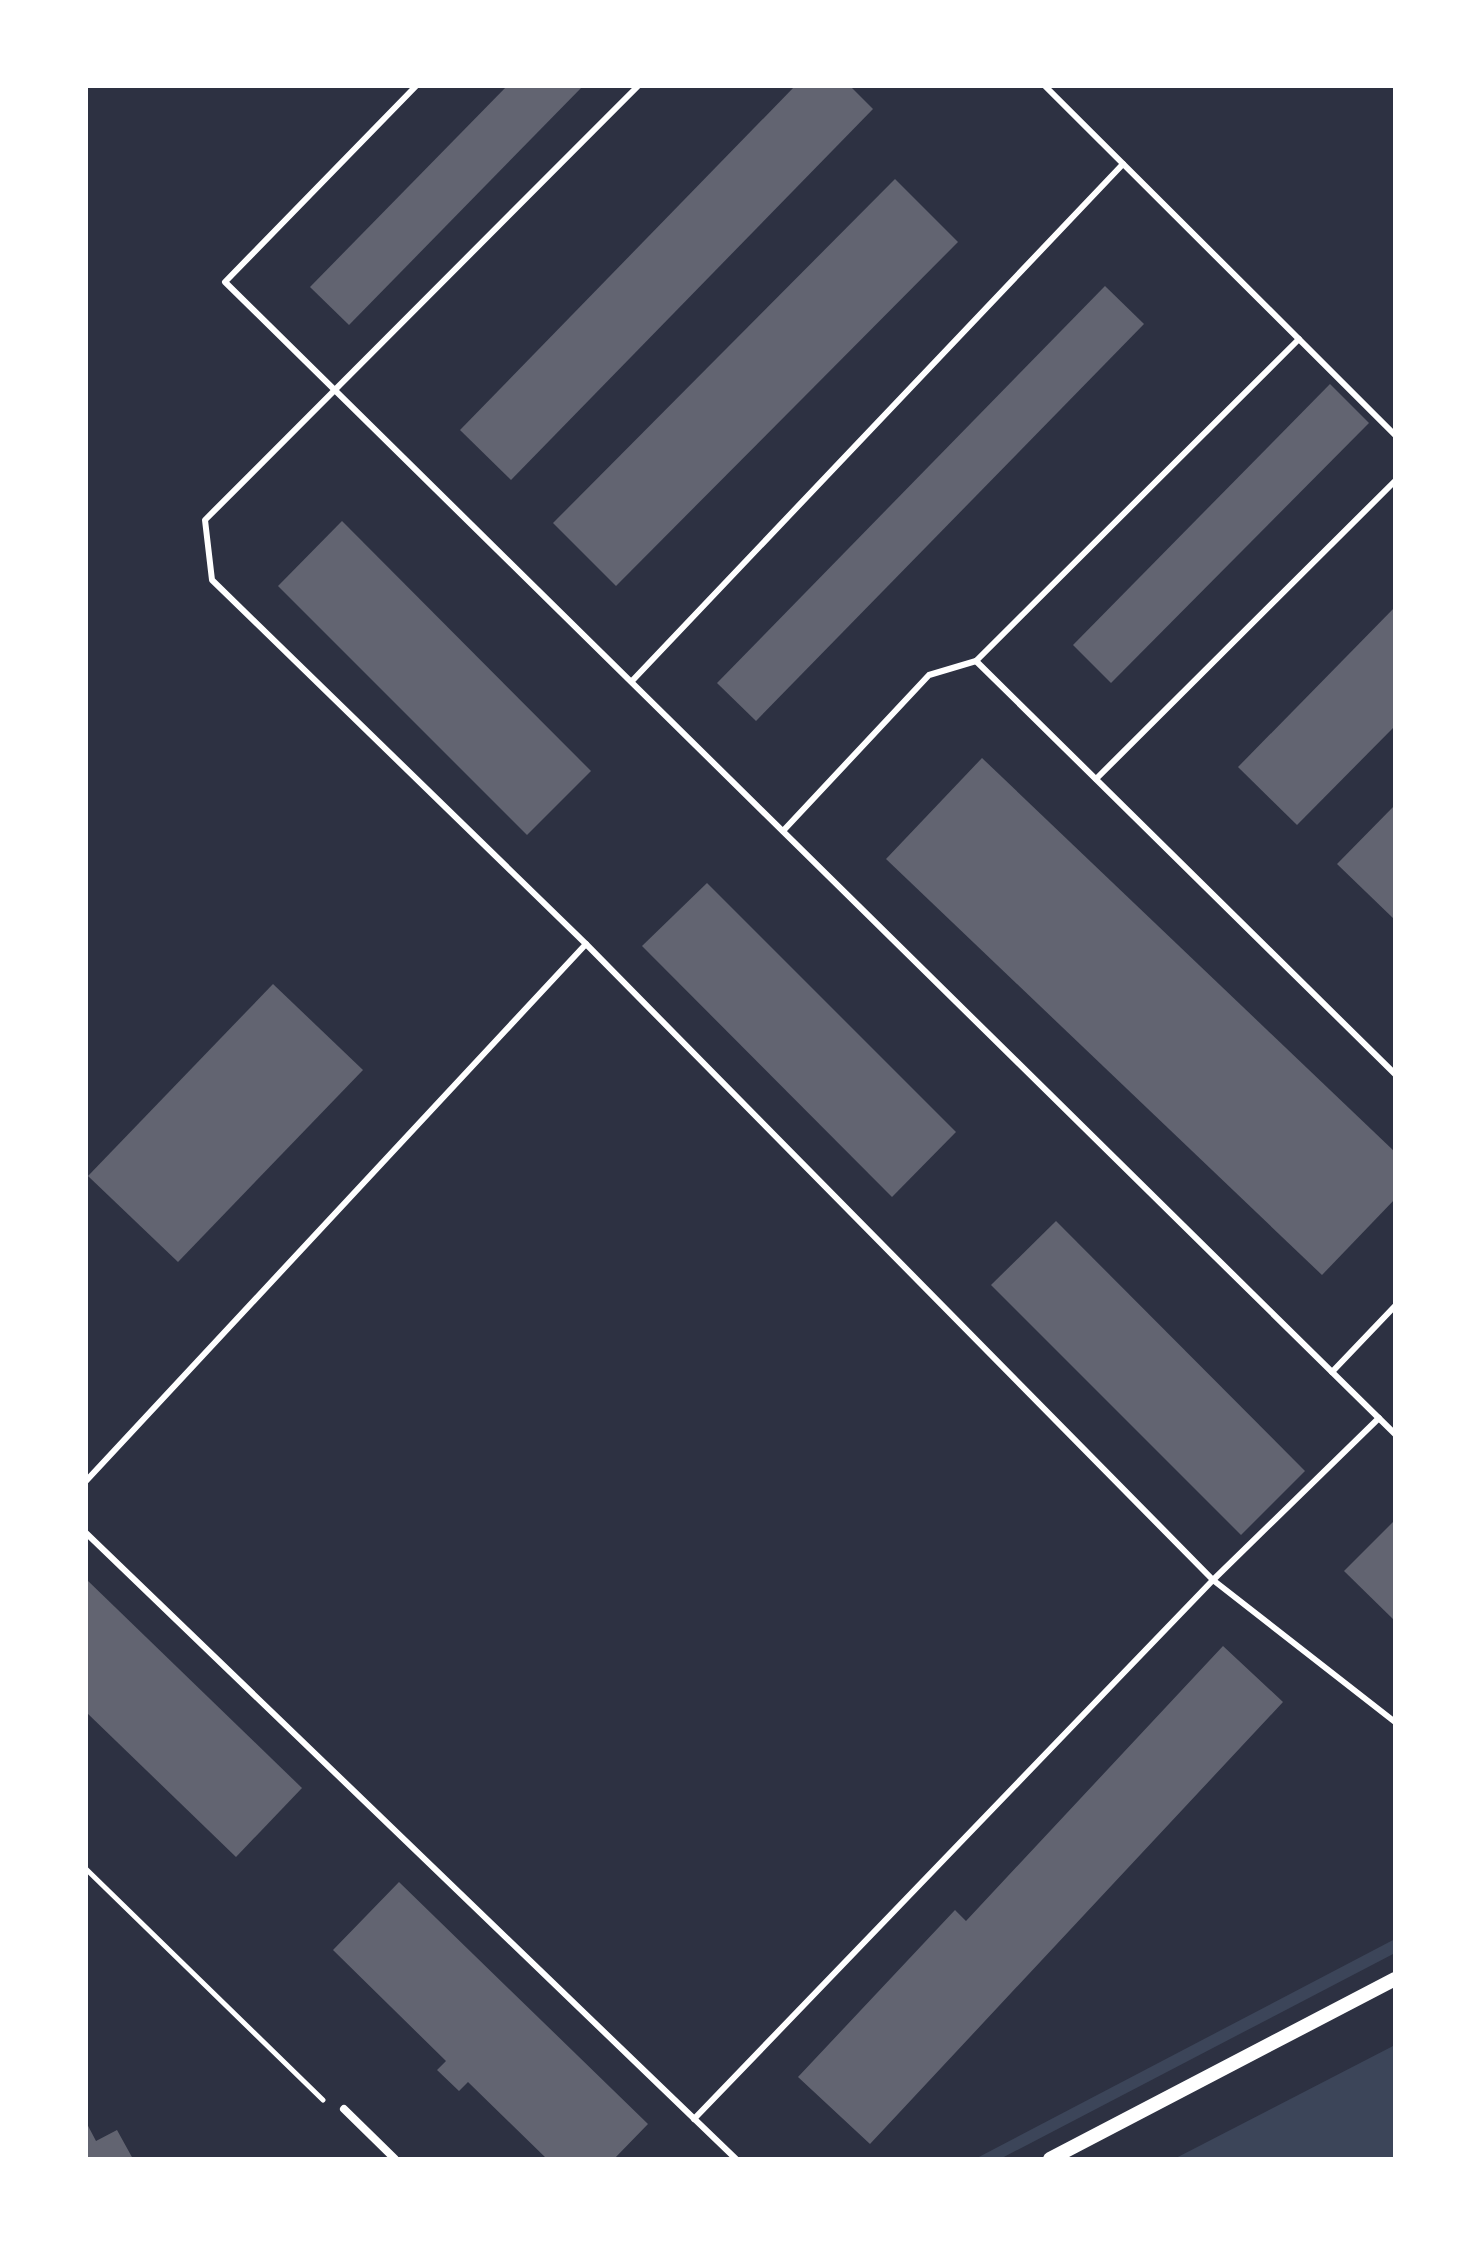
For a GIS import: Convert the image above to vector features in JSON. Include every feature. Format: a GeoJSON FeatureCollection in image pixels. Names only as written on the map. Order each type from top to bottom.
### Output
{"type":"FeatureCollection","features":[{"type":"Feature","properties":{"kind":"street"},"geometry":{"type":"LineString","coordinates":[[1050,2159],[1395,1979]]}},
{"type":"Feature","properties":{"kind":"street"},"geometry":{"type":"LineString","coordinates":[[344,2109],[395,2159]]}},
{"type":"Feature","properties":{"kind":"lane"},"geometry":{"type":"LineString","coordinates":[[416,86],[225,282],[1395,1434]]}},
{"type":"Feature","properties":{"kind":"lane"},"geometry":{"type":"LineString","coordinates":[[638,86],[205,520],[212,580],[586,944],[1213,1580],[1395,1722]]}},
{"type":"Feature","properties":{"kind":"lane"},"geometry":{"type":"LineString","coordinates":[[1045,86],[1395,435]]}},
{"type":"Feature","properties":{"kind":"lane"},"geometry":{"type":"LineString","coordinates":[[632,681],[1123,164]]}},
{"type":"Feature","properties":{"kind":"lane"},"geometry":{"type":"LineString","coordinates":[[783,831],[929,675],[976,661],[1299,339]]}},
{"type":"Feature","properties":{"kind":"lane"},"geometry":{"type":"LineString","coordinates":[[1096,779],[1395,481]]}},
{"type":"Feature","properties":{"kind":"lane"},"geometry":{"type":"LineString","coordinates":[[976,661],[1395,1074]]}},
{"type":"Feature","properties":{"kind":"lane"},"geometry":{"type":"LineString","coordinates":[[86,1481],[586,944]]}},
{"type":"Feature","properties":{"kind":"lane"},"geometry":{"type":"LineString","coordinates":[[1389,1068],[1395,1062]]}},
{"type":"Feature","properties":{"kind":"lane"},"geometry":{"type":"LineString","coordinates":[[1332,1372],[1395,1306]]}},
{"type":"Feature","properties":{"kind":"lane"},"geometry":{"type":"LineString","coordinates":[[694,2119],[1213,1580],[1379,1418]]}},
{"type":"Feature","properties":{"kind":"lane"},"geometry":{"type":"LineString","coordinates":[[86,1533],[736,2159]]}},
{"type":"Feature","properties":{"kind":"path"},"geometry":{"type":"LineString","coordinates":[[86,1869],[332,2108]]}},
{"type":"Feature","properties":{"kind":"shaded area"},"geometry":{"type":"Polygon","coordinates":[[[1395,1939],[1395,1953],[1000,2159],[975,2159],[1395,1939]]]}},
{"type":"Feature","properties":{"kind":"shaded area"},"geometry":{"type":"Polygon","coordinates":[[[1395,2045],[1395,2159],[1174,2159],[1395,2045]]]}},
{"type":"Feature","properties":{"kind":"building"},"geometry":{"type":"Polygon","coordinates":[[[507,86],[583,86],[349,325],[310,287],[507,86]]]}},
{"type":"Feature","properties":{"kind":"building"},"geometry":{"type":"Polygon","coordinates":[[[795,86],[850,86],[873,109],[511,480],[460,430],[795,86]]]}},
{"type":"Feature","properties":{"kind":"building"},"geometry":{"type":"Polygon","coordinates":[[[895,179],[958,242],[616,586],[553,523],[895,179]]]}},
{"type":"Feature","properties":{"kind":"building"},"geometry":{"type":"Polygon","coordinates":[[[1105,286],[1144,324],[756,721],[717,683],[1105,286]]]}},
{"type":"Feature","properties":{"kind":"building"},"geometry":{"type":"Polygon","coordinates":[[[1330,384],[1369,423],[1111,683],[1073,645],[1330,384]]]}},
{"type":"Feature","properties":{"kind":"building"},"geometry":{"type":"Polygon","coordinates":[[[342,521],[591,771],[527,835],[278,586],[342,521]]]}},
{"type":"Feature","properties":{"kind":"building"},"geometry":{"type":"Polygon","coordinates":[[[1395,607],[1395,726],[1297,825],[1238,767],[1395,607]]]}},
{"type":"Feature","properties":{"kind":"building"},"geometry":{"type":"Polygon","coordinates":[[[982,758],[1395,1152],[1395,1199],[1322,1275],[886,859],[982,758]]]}},
{"type":"Feature","properties":{"kind":"building"},"geometry":{"type":"Polygon","coordinates":[[[1395,805],[1395,920],[1337,864],[1395,805]]]}},
{"type":"Feature","properties":{"kind":"building"},"geometry":{"type":"Polygon","coordinates":[[[707,883],[956,1132],[892,1197],[642,946],[707,883]]]}},
{"type":"Feature","properties":{"kind":"building"},"geometry":{"type":"Polygon","coordinates":[[[273,984],[363,1070],[178,1262],[88,1176],[273,984]]]}},
{"type":"Feature","properties":{"kind":"building"},"geometry":{"type":"Polygon","coordinates":[[[1056,1221],[1305,1471],[1241,1535],[991,1285],[1056,1221]]]}},
{"type":"Feature","properties":{"kind":"building"},"geometry":{"type":"Polygon","coordinates":[[[1395,1520],[1395,1621],[1344,1571],[1395,1520]]]}},
{"type":"Feature","properties":{"kind":"building"},"geometry":{"type":"Polygon","coordinates":[[[86,1579],[302,1788],[236,1857],[86,1712],[86,1579]]]}},
{"type":"Feature","properties":{"kind":"building"},"geometry":{"type":"Polygon","coordinates":[[[1223,1646],[1283,1702],[870,2144],[798,2077],[955,1910],[966,1921],[1223,1646]]]}},
{"type":"Feature","properties":{"kind":"building"},"geometry":{"type":"Polygon","coordinates":[[[399,1882],[648,2124],[614,2159],[547,2159],[468,2082],[459,2091],[437,2070],[446,2061],[333,1950],[399,1882]]]}},
{"type":"Feature","properties":{"kind":"building"},"geometry":{"type":"Polygon","coordinates":[[[86,2122],[96,2141],[117,2130],[133,2159],[86,2159],[86,2122]]]}}]}
